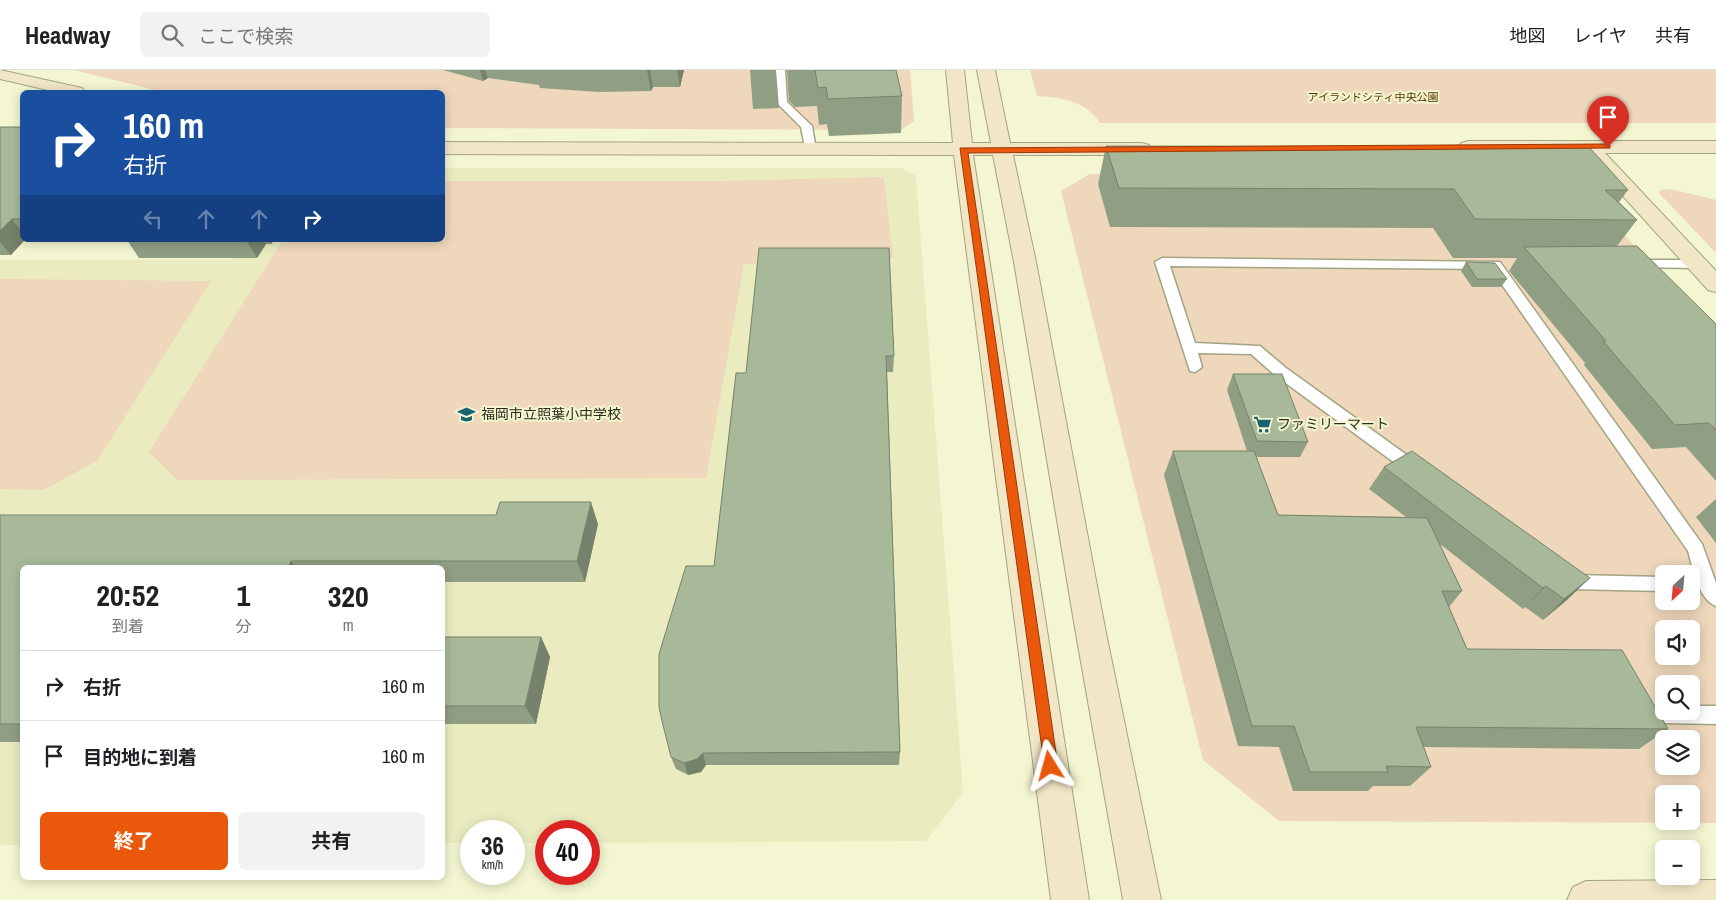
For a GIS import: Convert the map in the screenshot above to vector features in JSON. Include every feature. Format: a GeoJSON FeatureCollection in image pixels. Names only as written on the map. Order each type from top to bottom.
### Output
{"type":"FeatureCollection","features":[{"type":"Feature","properties":{"kind":"street"},"geometry":{"type":"LineString","coordinates":[[955,70],[963,150],[1070,900]]}},
{"type":"Feature","properties":{"kind":"street"},"geometry":{"type":"LineString","coordinates":[[986,70],[1025,262],[1090,628],[1142,900]]}},
{"type":"Feature","properties":{"kind":"street"},"geometry":{"type":"LineString","coordinates":[[4,73],[68,90]]}},
{"type":"Feature","properties":{"kind":"street"},"geometry":{"type":"LineString","coordinates":[[1450,148],[1716,146]]}},
{"type":"Feature","properties":{"kind":"street"},"geometry":{"type":"LineString","coordinates":[[1590,147],[1716,285]]}},
{"type":"Feature","properties":{"kind":"street"},"geometry":{"type":"LineString","coordinates":[[445,148],[1160,149]]}},
{"type":"Feature","properties":{"kind":"street"},"geometry":{"type":"LineString","coordinates":[[1586,900],[1716,899]]}},
{"type":"Feature","properties":{"kind":"lane"},"geometry":{"type":"LineString","coordinates":[[780,70],[782,103],[806,126],[810,150]]}},
{"type":"Feature","properties":{"kind":"lane"},"geometry":{"type":"LineString","coordinates":[[1195,367],[1162,262],[1514,265]]}},
{"type":"Feature","properties":{"kind":"lane"},"geometry":{"type":"LineString","coordinates":[[1620,264],[1697,264]]}},
{"type":"Feature","properties":{"kind":"lane"},"geometry":{"type":"LineString","coordinates":[[1495,265],[1696,549],[1705,589]]}},
{"type":"Feature","properties":{"kind":"lane"},"geometry":{"type":"LineString","coordinates":[[1189,348],[1255,349],[1281,372],[1425,477]]}},
{"type":"Feature","properties":{"kind":"lane"},"geometry":{"type":"LineString","coordinates":[[1554,570],[1570,582],[1655,584]]}},
{"type":"Feature","properties":{"kind":"lane"},"geometry":{"type":"LineString","coordinates":[[1700,715],[1716,715]]}},
{"type":"Feature","properties":{"kind":"shaded area","name":"福岡市立照葉小中学校"},"geometry":{"type":"Polygon","coordinates":[[[445,168],[901,168],[916,176],[963,792],[926,841],[600,843],[600,820],[535,820],[535,843],[525,843],[525,820],[460,820],[460,843],[445,843],[445,565],[20,565],[20,845],[0,845],[0,260],[231,260],[243,242],[445,242],[445,168]]]}},
{"type":"Feature","properties":{"kind":"green space"},"geometry":{"type":"Polygon","coordinates":[[[74,70],[910,70],[914,121],[901,130],[445,128],[445,90],[155,90],[74,70]]]}},
{"type":"Feature","properties":{"kind":"green space","name":"アイランドシティ中央公園"},"geometry":{"type":"Polygon","coordinates":[[[1030,70],[1716,70],[1716,123],[1100,123],[1088,110],[1080,105],[1064,99],[1037,96],[1030,70]]]}},
{"type":"Feature","properties":{"kind":"green space"},"geometry":{"type":"Polygon","coordinates":[[[1090,174],[1555,175],[1578,181],[1716,340],[1716,823],[1700,823],[1700,785],[1655,785],[1655,823],[1279,821],[1203,760],[1061,191],[1090,174]]]}},
{"type":"Feature","properties":{"kind":"green space"},"geometry":{"type":"Polygon","coordinates":[[[884,177],[893,258],[744,264],[706,478],[177,480],[149,452],[282,242],[445,242],[445,181],[719,181],[884,177]]]}},
{"type":"Feature","properties":{"kind":"green space"},"geometry":{"type":"Polygon","coordinates":[[[1670,189],[1716,200],[1716,253],[1659,193],[1660,190],[1670,189]]]}},
{"type":"Feature","properties":{"kind":"green space"},"geometry":{"type":"Polygon","coordinates":[[[0,279],[211,281],[97,461],[43,490],[0,489],[0,279]]]}},
{"type":"Feature","properties":{"kind":"building"},"geometry":{"type":"Polygon","coordinates":[[[815,70],[896,70],[902,96],[828,99],[826,87],[818,88],[815,70]]]}},
{"type":"Feature","properties":{"kind":"building"},"geometry":{"type":"Polygon","coordinates":[[[0,127],[20,127],[20,219],[12,219],[0,231],[0,127]]]}},
{"type":"Feature","properties":{"kind":"building"},"geometry":{"type":"Polygon","coordinates":[[[1106,146],[1589,147],[1628,190],[1605,190],[1637,220],[1475,219],[1454,189],[1119,188],[1106,146]]]}},
{"type":"Feature","properties":{"kind":"building"},"geometry":{"type":"Polygon","coordinates":[[[1637,246],[1716,324],[1716,430],[1709,423],[1675,425],[1603,341],[1606,341],[1524,247],[1637,246]]]}},
{"type":"Feature","properties":{"kind":"building"},"geometry":{"type":"Polygon","coordinates":[[[759,248],[889,248],[894,356],[886,356],[900,752],[703,753],[697,759],[684,763],[671,757],[659,707],[659,654],[686,566],[714,566],[736,373],[746,373],[759,248]]]}},
{"type":"Feature","properties":{"kind":"building"},"geometry":{"type":"Polygon","coordinates":[[[1466,262],[1495,263],[1507,279],[1477,279],[1466,262]]]}},
{"type":"Feature","properties":{"kind":"building"},"geometry":{"type":"Polygon","coordinates":[[[1233,374],[1282,374],[1308,442],[1257,441],[1233,374]]]}},
{"type":"Feature","properties":{"kind":"building"},"geometry":{"type":"Polygon","coordinates":[[[1173,451],[1254,451],[1278,515],[1427,518],[1462,591],[1442,591],[1467,649],[1622,650],[1655,707],[1655,720],[1663,720],[1668,729],[1416,727],[1431,767],[1386,766],[1388,772],[1310,772],[1294,726],[1252,726],[1173,451]]]}},
{"type":"Feature","properties":{"kind":"building"},"geometry":{"type":"Polygon","coordinates":[[[1412,451],[1590,578],[1564,599],[1546,586],[1543,588],[1384,467],[1412,451]]]}},
{"type":"Feature","properties":{"kind":"building"},"geometry":{"type":"Polygon","coordinates":[[[500,502],[591,502],[577,561],[291,561],[289,565],[20,565],[20,724],[0,724],[0,515],[496,515],[500,502]]]}},
{"type":"Feature","properties":{"kind":"building"},"geometry":{"type":"Polygon","coordinates":[[[445,637],[541,637],[525,706],[445,706],[445,637]]]}},
{"type":"Feature","properties":{"kind":"place","name":"福岡市立照葉小中学校"},"geometry":{"type":"Point","coordinates":[467,414]}},
{"type":"Feature","properties":{"kind":"place","name":"ファミリーマート"},"geometry":{"type":"Point","coordinates":[1263,424]}},
{"type":"Feature","properties":{"kind":"route"},"geometry":{"type":"LineString","coordinates":[[1050,766],[963,150],[1608,147]]}}]}
